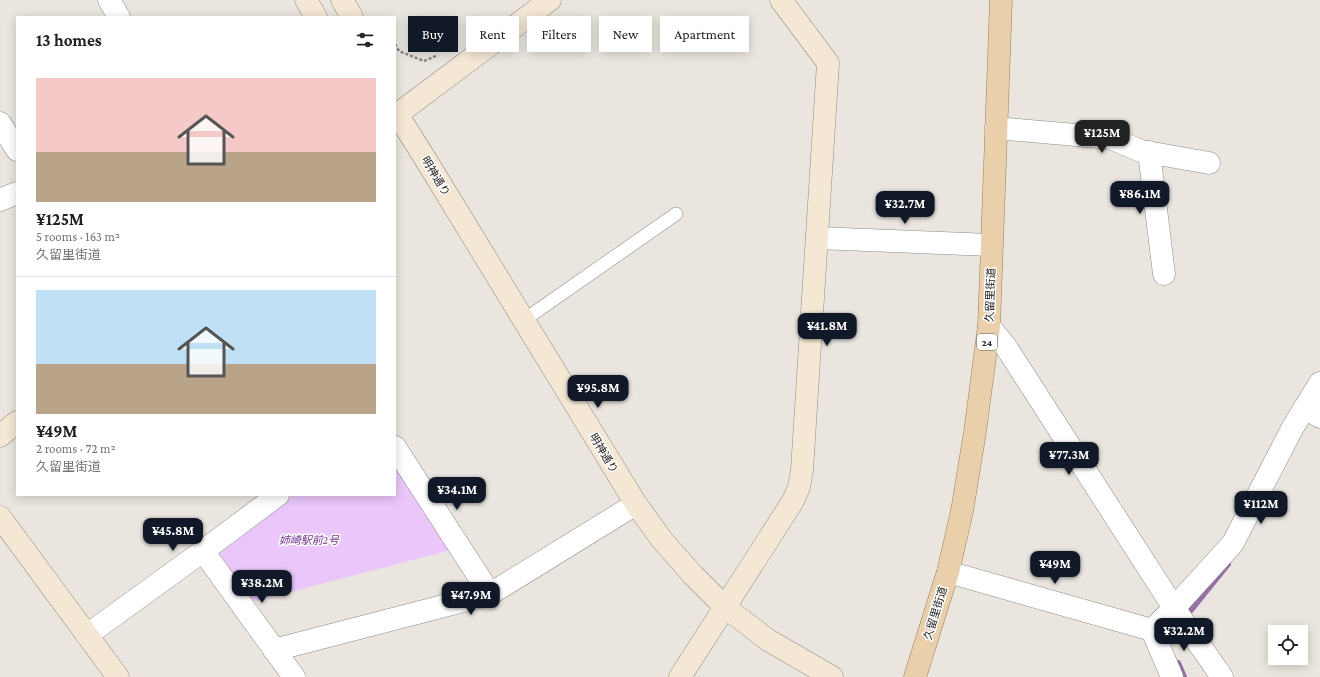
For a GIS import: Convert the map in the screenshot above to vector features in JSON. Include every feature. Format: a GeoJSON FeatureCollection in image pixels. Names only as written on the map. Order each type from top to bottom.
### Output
{"type":"FeatureCollection","features":[{"type":"Feature","properties":{"kind":"main road","name":"久留里街道"},"geometry":{"type":"LineString","coordinates":[[915,677],[948,572],[962,511],[989,326],[1001,0]]}},
{"type":"Feature","properties":{"kind":"street"},"geometry":{"type":"LineString","coordinates":[[109,0],[118,16]]}},
{"type":"Feature","properties":{"kind":"street"},"geometry":{"type":"LineString","coordinates":[[306,0],[315,16]]}},
{"type":"Feature","properties":{"kind":"street"},"geometry":{"type":"LineString","coordinates":[[342,0],[351,16]]}},
{"type":"Feature","properties":{"kind":"street"},"geometry":{"type":"LineString","coordinates":[[396,111],[550,0]]}},
{"type":"Feature","properties":{"kind":"street"},"geometry":{"type":"LineString","coordinates":[[680,677],[793,500],[799,487],[802,470],[828,63],[781,0]]}},
{"type":"Feature","properties":{"kind":"street","name":"明神通り"},"geometry":{"type":"LineString","coordinates":[[396,111],[636,504],[662,540],[693,575],[725,607],[768,640],[832,677]]}},
{"type":"Feature","properties":{"kind":"street"},"geometry":{"type":"LineString","coordinates":[[0,123],[16,148]]}},
{"type":"Feature","properties":{"kind":"street"},"geometry":{"type":"LineString","coordinates":[[996,128],[1110,138],[1141,151],[1209,163]]}},
{"type":"Feature","properties":{"kind":"street"},"geometry":{"type":"LineString","coordinates":[[1149,152],[1164,274]]}},
{"type":"Feature","properties":{"kind":"street"},"geometry":{"type":"LineString","coordinates":[[0,200],[16,194]]}},
{"type":"Feature","properties":{"kind":"street"},"geometry":{"type":"LineString","coordinates":[[817,238],[991,245]]}},
{"type":"Feature","properties":{"kind":"street"},"geometry":{"type":"LineString","coordinates":[[989,326],[1006,347],[1174,608],[1222,677]]}},
{"type":"Feature","properties":{"kind":"street"},"geometry":{"type":"LineString","coordinates":[[1152,630],[1233,543],[1292,427],[1312,412],[1320,383]]}},
{"type":"Feature","properties":{"kind":"street"},"geometry":{"type":"LineString","coordinates":[[0,436],[16,423]]}},
{"type":"Feature","properties":{"kind":"street"},"geometry":{"type":"LineString","coordinates":[[396,449],[490,594]]}},
{"type":"Feature","properties":{"kind":"street"},"geometry":{"type":"LineString","coordinates":[[87,635],[203,552],[277,496]]}},
{"type":"Feature","properties":{"kind":"street"},"geometry":{"type":"LineString","coordinates":[[274,650],[490,594],[636,504]]}},
{"type":"Feature","properties":{"kind":"street"},"geometry":{"type":"LineString","coordinates":[[0,517],[118,677]]}},
{"type":"Feature","properties":{"kind":"street"},"geometry":{"type":"LineString","coordinates":[[203,552],[294,677]]}},
{"type":"Feature","properties":{"kind":"street"},"geometry":{"type":"LineString","coordinates":[[948,572],[1152,630]]}},
{"type":"Feature","properties":{"kind":"street"},"geometry":{"type":"LineString","coordinates":[[1152,630],[1172,677]]}},
{"type":"Feature","properties":{"kind":"lane"},"geometry":{"type":"LineString","coordinates":[[524,320],[676,214]]}},
{"type":"Feature","properties":{"kind":"path"},"geometry":{"type":"LineString","coordinates":[[396,46],[399,51],[424,60],[442,54]]}},
{"type":"Feature","properties":{"kind":"green space","name":"姉崎駅前2号"},"geometry":{"type":"Polygon","coordinates":[[[396,467],[451,550],[252,602],[219,558],[220,549],[292,496],[396,496],[396,467]]]}},
{"type":"Feature","properties":{"kind":"waterway"},"geometry":{"type":"LineString","coordinates":[[1168,642],[1165,637],[1190,611],[1228,564]]}},
{"type":"Feature","properties":{"kind":"waterway"},"geometry":{"type":"LineString","coordinates":[[1178,663],[1184,677]]}}]}
